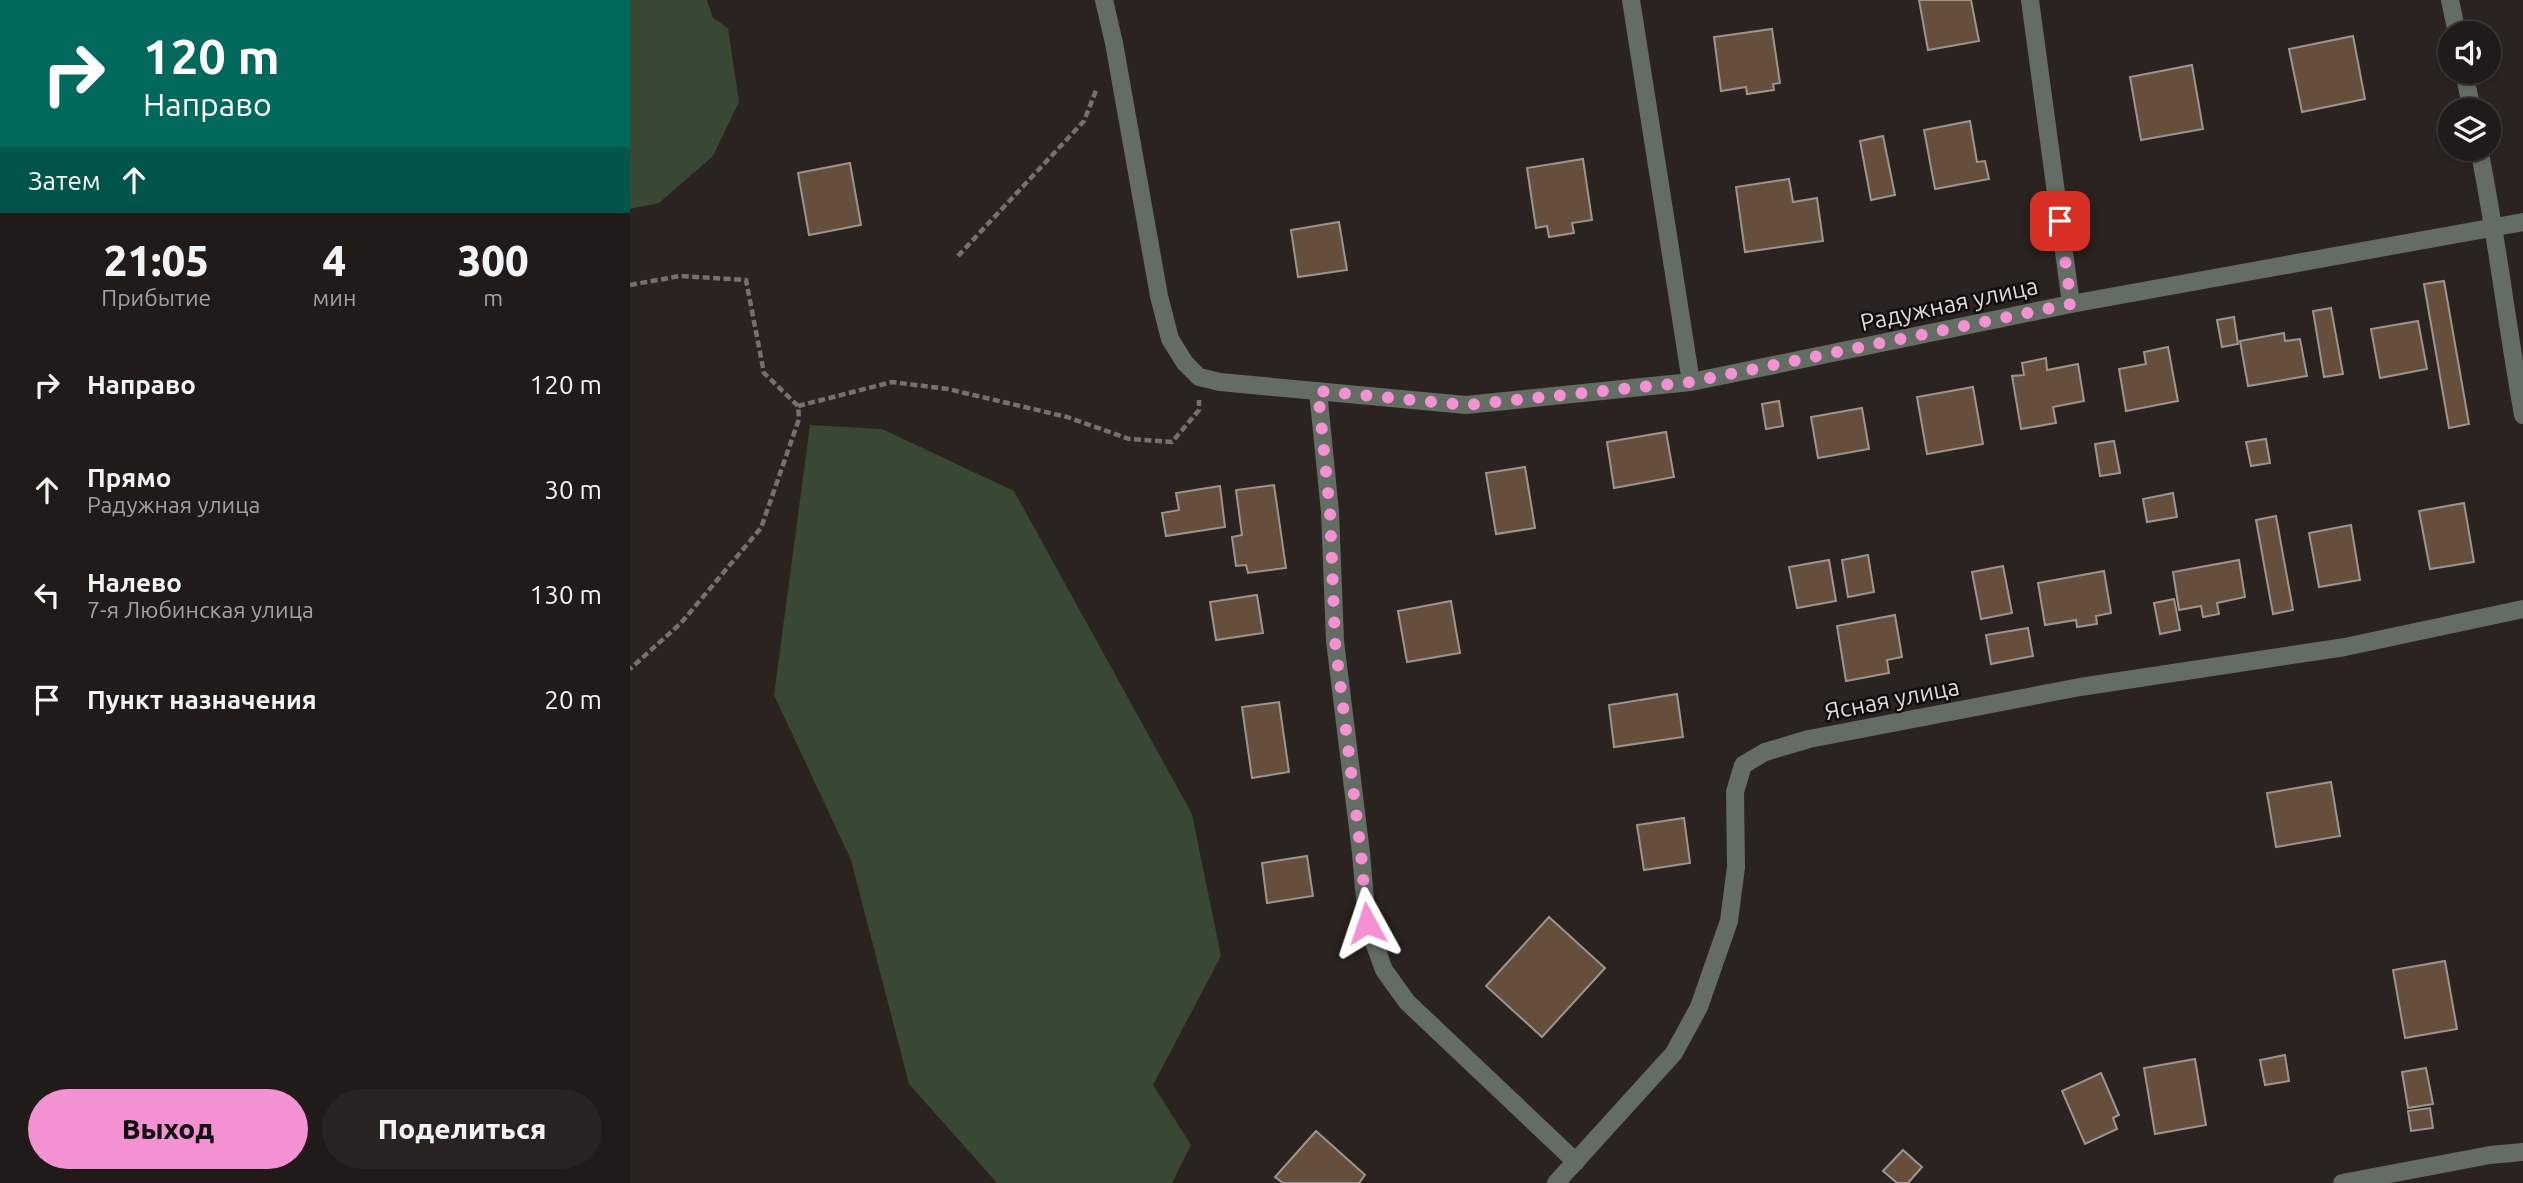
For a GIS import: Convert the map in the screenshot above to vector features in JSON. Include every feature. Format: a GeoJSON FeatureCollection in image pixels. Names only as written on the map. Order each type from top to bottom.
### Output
{"type":"FeatureCollection","features":[{"type":"Feature","properties":{"kind":"street"},"geometry":{"type":"LineString","coordinates":[[1104,0],[1117,56],[1158,296],[1170,339],[1185,363],[1199,377]]}},
{"type":"Feature","properties":{"kind":"street"},"geometry":{"type":"LineString","coordinates":[[1631,0],[1691,382]]}},
{"type":"Feature","properties":{"kind":"street"},"geometry":{"type":"LineString","coordinates":[[2030,0],[2071,304]]}},
{"type":"Feature","properties":{"kind":"street"},"geometry":{"type":"LineString","coordinates":[[2450,0],[2454,21]]}},
{"type":"Feature","properties":{"kind":"street"},"geometry":{"type":"LineString","coordinates":[[2481,161],[2495,227],[2502,289],[2523,415]]}},
{"type":"Feature","properties":{"kind":"street","name":"Радужная улица"},"geometry":{"type":"LineString","coordinates":[[1199,377],[1220,382],[1466,405],[1691,382],[2071,304],[2523,222]]}},
{"type":"Feature","properties":{"kind":"street"},"geometry":{"type":"LineString","coordinates":[[1318,391],[1330,512],[1335,641],[1367,923],[1384,970],[1407,1002],[1576,1162]]}},
{"type":"Feature","properties":{"kind":"street","name":"Ясная улица"},"geometry":{"type":"LineString","coordinates":[[1556,1183],[1674,1054],[1699,1007],[1729,921],[1736,867],[1735,792],[1743,765],[1765,752],[1810,739],[2080,687],[2345,647],[2523,609]]}},
{"type":"Feature","properties":{"kind":"street"},"geometry":{"type":"LineString","coordinates":[[2342,1183],[2490,1155],[2523,1152]]}},
{"type":"Feature","properties":{"kind":"path"},"geometry":{"type":"LineString","coordinates":[[958,256],[1084,121],[1099,82]]}},
{"type":"Feature","properties":{"kind":"path"},"geometry":{"type":"LineString","coordinates":[[630,285],[680,275],[746,279],[764,373],[798,405],[799,419],[761,528],[681,622],[630,669]]}},
{"type":"Feature","properties":{"kind":"path"},"geometry":{"type":"LineString","coordinates":[[798,405],[892,382],[948,389],[1054,414],[1129,439],[1172,442],[1199,410],[1199,377]]}},
{"type":"Feature","properties":{"kind":"green space"},"geometry":{"type":"Polygon","coordinates":[[[630,0],[707,0],[713,18],[728,28],[739,102],[713,156],[659,203],[630,209],[630,0]]]}},
{"type":"Feature","properties":{"kind":"green space"},"geometry":{"type":"Polygon","coordinates":[[[810,425],[882,429],[1014,491],[1192,814],[1221,956],[1153,1085],[1191,1145],[1172,1183],[997,1183],[909,1084],[851,860],[774,695],[810,425]]]}},
{"type":"Feature","properties":{"kind":"building"},"geometry":{"type":"Polygon","coordinates":[[[1919,0],[1971,0],[1979,41],[1928,50],[1919,0]]]}},
{"type":"Feature","properties":{"kind":"building"},"geometry":{"type":"Polygon","coordinates":[[[1772,29],[1780,83],[1773,84],[1774,90],[1747,94],[1746,87],[1721,91],[1714,37],[1772,29]]]}},
{"type":"Feature","properties":{"kind":"building"},"geometry":{"type":"Polygon","coordinates":[[[2353,36],[2365,99],[2302,112],[2289,49],[2353,36]]]}},
{"type":"Feature","properties":{"kind":"building"},"geometry":{"type":"Polygon","coordinates":[[[2192,65],[2203,129],[2141,140],[2130,77],[2192,65]]]}},
{"type":"Feature","properties":{"kind":"building"},"geometry":{"type":"Polygon","coordinates":[[[1970,121],[1977,162],[1985,161],[1989,179],[1935,189],[1924,130],[1970,121]]]}},
{"type":"Feature","properties":{"kind":"building"},"geometry":{"type":"Polygon","coordinates":[[[1883,136],[1895,195],[1871,200],[1860,141],[1883,136]]]}},
{"type":"Feature","properties":{"kind":"building"},"geometry":{"type":"Polygon","coordinates":[[[1583,159],[1592,220],[1572,223],[1574,233],[1549,237],[1547,226],[1536,228],[1527,168],[1583,159]]]}},
{"type":"Feature","properties":{"kind":"building"},"geometry":{"type":"Polygon","coordinates":[[[850,163],[861,225],[809,235],[798,173],[850,163]]]}},
{"type":"Feature","properties":{"kind":"building"},"geometry":{"type":"Polygon","coordinates":[[[1789,179],[1793,202],[1817,198],[1823,241],[1745,252],[1736,187],[1789,179]]]}},
{"type":"Feature","properties":{"kind":"building"},"geometry":{"type":"Polygon","coordinates":[[[1339,222],[1347,270],[1298,277],[1291,230],[1339,222]]]}},
{"type":"Feature","properties":{"kind":"building"},"geometry":{"type":"Polygon","coordinates":[[[2444,281],[2469,424],[2449,428],[2424,284],[2444,281]]]}},
{"type":"Feature","properties":{"kind":"building"},"geometry":{"type":"Polygon","coordinates":[[[2331,308],[2343,374],[2324,377],[2313,311],[2331,308]]]}},
{"type":"Feature","properties":{"kind":"building"},"geometry":{"type":"Polygon","coordinates":[[[2234,317],[2238,344],[2222,347],[2217,320],[2234,317]]]}},
{"type":"Feature","properties":{"kind":"building"},"geometry":{"type":"Polygon","coordinates":[[[2418,321],[2427,369],[2380,378],[2371,329],[2418,321]]]}},
{"type":"Feature","properties":{"kind":"building"},"geometry":{"type":"Polygon","coordinates":[[[2284,333],[2285,341],[2300,339],[2307,376],[2248,386],[2240,341],[2284,333]]]}},
{"type":"Feature","properties":{"kind":"building"},"geometry":{"type":"Polygon","coordinates":[[[2168,347],[2178,401],[2126,411],[2119,369],[2146,364],[2144,352],[2168,347]]]}},
{"type":"Feature","properties":{"kind":"building"},"geometry":{"type":"Polygon","coordinates":[[[2046,358],[2047,370],[2078,364],[2084,401],[2053,407],[2056,423],[2021,429],[2012,376],[2024,375],[2022,363],[2046,358]]]}},
{"type":"Feature","properties":{"kind":"building"},"geometry":{"type":"Polygon","coordinates":[[[1973,387],[1983,444],[1927,454],[1917,397],[1973,387]]]}},
{"type":"Feature","properties":{"kind":"building"},"geometry":{"type":"Polygon","coordinates":[[[1779,401],[1783,426],[1766,429],[1762,404],[1779,401]]]}},
{"type":"Feature","properties":{"kind":"building"},"geometry":{"type":"Polygon","coordinates":[[[1862,408],[1869,449],[1818,458],[1811,417],[1862,408]]]}},
{"type":"Feature","properties":{"kind":"building"},"geometry":{"type":"Polygon","coordinates":[[[1666,432],[1674,477],[1614,488],[1607,442],[1666,432]]]}},
{"type":"Feature","properties":{"kind":"building"},"geometry":{"type":"Polygon","coordinates":[[[2266,439],[2270,463],[2251,466],[2246,442],[2266,439]]]}},
{"type":"Feature","properties":{"kind":"building"},"geometry":{"type":"Polygon","coordinates":[[[2114,441],[2120,473],[2100,476],[2095,444],[2114,441]]]}},
{"type":"Feature","properties":{"kind":"building"},"geometry":{"type":"Polygon","coordinates":[[[1525,467],[1535,528],[1496,534],[1486,473],[1525,467]]]}},
{"type":"Feature","properties":{"kind":"building"},"geometry":{"type":"Polygon","coordinates":[[[1274,485],[1286,568],[1248,573],[1246,565],[1236,566],[1232,537],[1242,535],[1236,490],[1274,485]]]}},
{"type":"Feature","properties":{"kind":"building"},"geometry":{"type":"Polygon","coordinates":[[[1220,486],[1225,527],[1166,536],[1162,513],[1179,510],[1176,493],[1220,486]]]}},
{"type":"Feature","properties":{"kind":"building"},"geometry":{"type":"Polygon","coordinates":[[[2173,493],[2177,517],[2147,522],[2143,499],[2173,493]]]}},
{"type":"Feature","properties":{"kind":"building"},"geometry":{"type":"Polygon","coordinates":[[[2464,503],[2474,562],[2430,569],[2419,511],[2464,503]]]}},
{"type":"Feature","properties":{"kind":"building"},"geometry":{"type":"Polygon","coordinates":[[[2276,516],[2293,610],[2273,614],[2256,520],[2276,516]]]}},
{"type":"Feature","properties":{"kind":"building"},"geometry":{"type":"Polygon","coordinates":[[[2351,525],[2360,580],[2319,587],[2309,533],[2351,525]]]}},
{"type":"Feature","properties":{"kind":"building"},"geometry":{"type":"Polygon","coordinates":[[[1868,555],[1874,592],[1848,597],[1842,560],[1868,555]]]}},
{"type":"Feature","properties":{"kind":"building"},"geometry":{"type":"Polygon","coordinates":[[[1829,560],[1836,601],[1797,608],[1789,567],[1829,560]]]}},
{"type":"Feature","properties":{"kind":"building"},"geometry":{"type":"Polygon","coordinates":[[[2239,560],[2245,597],[2217,603],[2219,614],[2203,617],[2201,606],[2179,610],[2173,572],[2239,560]]]}},
{"type":"Feature","properties":{"kind":"building"},"geometry":{"type":"Polygon","coordinates":[[[2003,566],[2012,613],[1981,619],[1972,572],[2003,566]]]}},
{"type":"Feature","properties":{"kind":"building"},"geometry":{"type":"Polygon","coordinates":[[[2104,571],[2111,613],[2096,616],[2097,624],[2077,627],[2076,620],[2045,625],[2038,583],[2104,571]]]}},
{"type":"Feature","properties":{"kind":"building"},"geometry":{"type":"Polygon","coordinates":[[[1257,595],[1263,633],[1216,640],[1210,602],[1257,595]]]}},
{"type":"Feature","properties":{"kind":"building"},"geometry":{"type":"Polygon","coordinates":[[[2174,599],[2180,630],[2160,634],[2154,603],[2174,599]]]}},
{"type":"Feature","properties":{"kind":"building"},"geometry":{"type":"Polygon","coordinates":[[[1451,601],[1460,653],[1407,662],[1398,611],[1451,601]]]}},
{"type":"Feature","properties":{"kind":"building"},"geometry":{"type":"Polygon","coordinates":[[[1895,615],[1902,657],[1887,660],[1889,673],[1846,681],[1837,626],[1895,615]]]}},
{"type":"Feature","properties":{"kind":"building"},"geometry":{"type":"Polygon","coordinates":[[[2028,628],[2033,656],[1991,664],[1986,635],[2028,628]]]}},
{"type":"Feature","properties":{"kind":"building"},"geometry":{"type":"Polygon","coordinates":[[[1677,694],[1683,737],[1614,747],[1609,705],[1677,694]]]}},
{"type":"Feature","properties":{"kind":"building"},"geometry":{"type":"Polygon","coordinates":[[[1279,702],[1289,772],[1252,778],[1242,707],[1279,702]]]}},
{"type":"Feature","properties":{"kind":"building"},"geometry":{"type":"Polygon","coordinates":[[[2331,782],[2340,836],[2276,847],[2267,793],[2331,782]]]}},
{"type":"Feature","properties":{"kind":"building"},"geometry":{"type":"Polygon","coordinates":[[[1684,818],[1690,863],[1644,870],[1637,825],[1684,818]]]}},
{"type":"Feature","properties":{"kind":"building"},"geometry":{"type":"Polygon","coordinates":[[[1307,856],[1313,896],[1267,903],[1262,863],[1307,856]]]}},
{"type":"Feature","properties":{"kind":"building"},"geometry":{"type":"Polygon","coordinates":[[[1549,917],[1605,968],[1542,1037],[1486,986],[1549,917]]]}},
{"type":"Feature","properties":{"kind":"building"},"geometry":{"type":"Polygon","coordinates":[[[2445,961],[2457,1029],[2405,1038],[2393,970],[2445,961]]]}},
{"type":"Feature","properties":{"kind":"building"},"geometry":{"type":"Polygon","coordinates":[[[2285,1055],[2289,1081],[2265,1085],[2260,1060],[2285,1055]]]}},
{"type":"Feature","properties":{"kind":"building"},"geometry":{"type":"Polygon","coordinates":[[[2195,1059],[2206,1125],[2155,1134],[2144,1068],[2195,1059]]]}},
{"type":"Feature","properties":{"kind":"building"},"geometry":{"type":"Polygon","coordinates":[[[2426,1068],[2433,1104],[2408,1108],[2402,1072],[2426,1068]]]}},
{"type":"Feature","properties":{"kind":"building"},"geometry":{"type":"Polygon","coordinates":[[[2101,1073],[2119,1115],[2113,1118],[2117,1129],[2085,1144],[2062,1091],[2101,1073]]]}},
{"type":"Feature","properties":{"kind":"building"},"geometry":{"type":"Polygon","coordinates":[[[2430,1108],[2433,1128],[2411,1131],[2408,1111],[2430,1108]]]}},
{"type":"Feature","properties":{"kind":"building"},"geometry":{"type":"Polygon","coordinates":[[[1316,1131],[1365,1175],[1359,1183],[1283,1183],[1275,1177],[1316,1131]]]}},
{"type":"Feature","properties":{"kind":"building"},"geometry":{"type":"Polygon","coordinates":[[[1903,1150],[1922,1167],[1908,1183],[1897,1183],[1883,1171],[1903,1150]]]}},
{"type":"Feature","properties":{"kind":"route"},"geometry":{"type":"LineString","coordinates":[[1367,923],[1335,641],[1330,512],[1318,391],[1466,405],[1691,382],[2071,304],[2060,221]]}}]}
